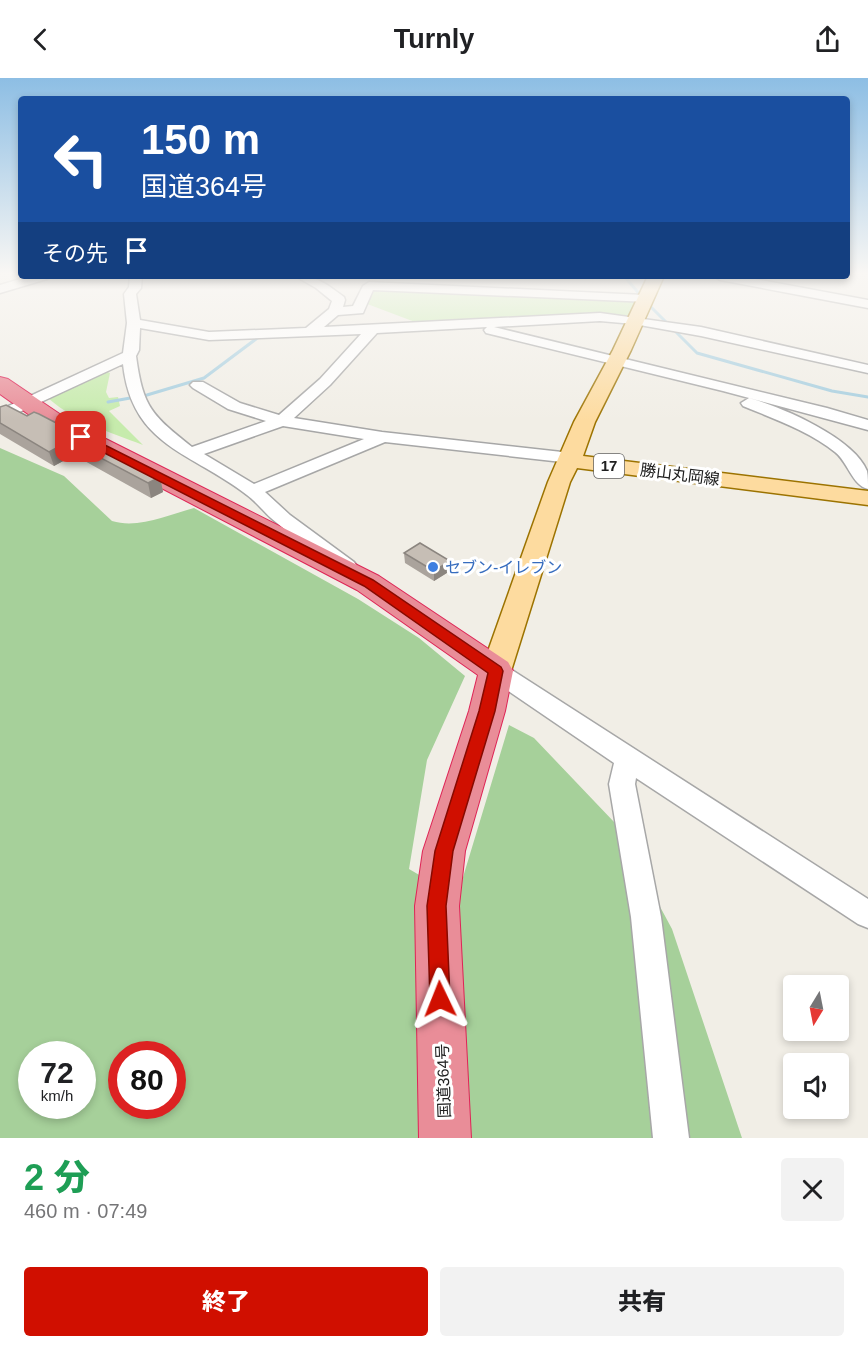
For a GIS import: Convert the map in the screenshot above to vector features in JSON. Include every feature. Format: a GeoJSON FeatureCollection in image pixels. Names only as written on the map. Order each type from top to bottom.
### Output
{"type":"FeatureCollection","features":[{"type":"Feature","properties":{"kind":"highway"},"geometry":{"type":"LineString","coordinates":[[0,384],[61,426],[368,583],[496,671]]}},
{"type":"Feature","properties":{"kind":"highway","name":"国道364号"},"geometry":{"type":"LineString","coordinates":[[445,1138],[436,906],[444,851],[487,711],[496,671]]}},
{"type":"Feature","properties":{"kind":"main road"},"geometry":{"type":"LineString","coordinates":[[571,460],[600,390],[617,360],[633,322]]}},
{"type":"Feature","properties":{"kind":"main road","name":"勝山丸岡線"},"geometry":{"type":"LineString","coordinates":[[571,460],[868,498]]}},
{"type":"Feature","properties":{"kind":"main road","name":"17"},"geometry":{"type":"LineString","coordinates":[[496,671],[559,482],[571,460]]}},
{"type":"Feature","properties":{"kind":"street"},"geometry":{"type":"LineString","coordinates":[[310,332],[321,322]]}},
{"type":"Feature","properties":{"kind":"street"},"geometry":{"type":"LineString","coordinates":[[368,583],[283,519],[253,491],[190,453],[153,424],[142,410],[131,372],[129,356],[132,350],[134,323],[209,336],[503,322]]}},
{"type":"Feature","properties":{"kind":"street"},"geometry":{"type":"LineString","coordinates":[[646,322],[868,369]]}},
{"type":"Feature","properties":{"kind":"street"},"geometry":{"type":"LineString","coordinates":[[470,325],[669,371],[726,388],[794,403],[868,425]]}},
{"type":"Feature","properties":{"kind":"street"},"geometry":{"type":"LineString","coordinates":[[190,453],[282,421],[325,382],[373,329]]}},
{"type":"Feature","properties":{"kind":"street"},"geometry":{"type":"LineString","coordinates":[[0,416],[129,356]]}},
{"type":"Feature","properties":{"kind":"street"},"geometry":{"type":"LineString","coordinates":[[198,385],[234,406],[282,421],[383,437],[571,460]]}},
{"type":"Feature","properties":{"kind":"street"},"geometry":{"type":"LineString","coordinates":[[726,388],[741,400],[826,439],[849,456],[860,477],[868,484]]}},
{"type":"Feature","properties":{"kind":"street"},"geometry":{"type":"LineString","coordinates":[[253,491],[383,437]]}},
{"type":"Feature","properties":{"kind":"street"},"geometry":{"type":"LineString","coordinates":[[496,671],[868,915]]}},
{"type":"Feature","properties":{"kind":"street"},"geometry":{"type":"LineString","coordinates":[[627,759],[622,784],[646,917],[671,1138]]}},
{"type":"Feature","properties":{"kind":"green space"},"geometry":{"type":"Polygon","coordinates":[[[417,322],[552,322],[432,326],[417,322]]]}},
{"type":"Feature","properties":{"kind":"green space"},"geometry":{"type":"Polygon","coordinates":[[[100,369],[110,373],[106,392],[109,398],[118,397],[120,406],[109,411],[143,445],[78,418],[44,394],[100,369]]]}},
{"type":"Feature","properties":{"kind":"green space"},"geometry":{"type":"Polygon","coordinates":[[[0,448],[64,476],[112,521],[143,522],[194,508],[358,599],[419,638],[465,676],[427,760],[409,869],[457,897],[509,725],[534,738],[615,823],[672,929],[742,1138],[0,1138],[0,448]]]}},
{"type":"Feature","properties":{"kind":"building"},"geometry":{"type":"Polygon","coordinates":[[[6,405],[27,416],[34,412],[39,414],[160,477],[148,483],[69,441],[49,452],[0,423],[0,407],[6,405]]]}},
{"type":"Feature","properties":{"kind":"building"},"geometry":{"type":"Polygon","coordinates":[[[420,543],[450,561],[434,571],[404,553],[420,543]]]}},
{"type":"Feature","properties":{"kind":"waterway"},"geometry":{"type":"LineString","coordinates":[[666,322],[697,353],[832,391],[868,397]]}},
{"type":"Feature","properties":{"kind":"waterway"},"geometry":{"type":"LineString","coordinates":[[108,402],[147,395],[204,378],[260,336]]}},
{"type":"Feature","properties":{"kind":"place","name":"セブン-イレブン"},"geometry":{"type":"Point","coordinates":[433,567]}},
{"type":"Feature","properties":{"kind":"route"},"geometry":{"type":"LineString","coordinates":[[81,437],[368,583],[496,671],[487,711],[444,851],[436,906],[440,999]]}}]}
